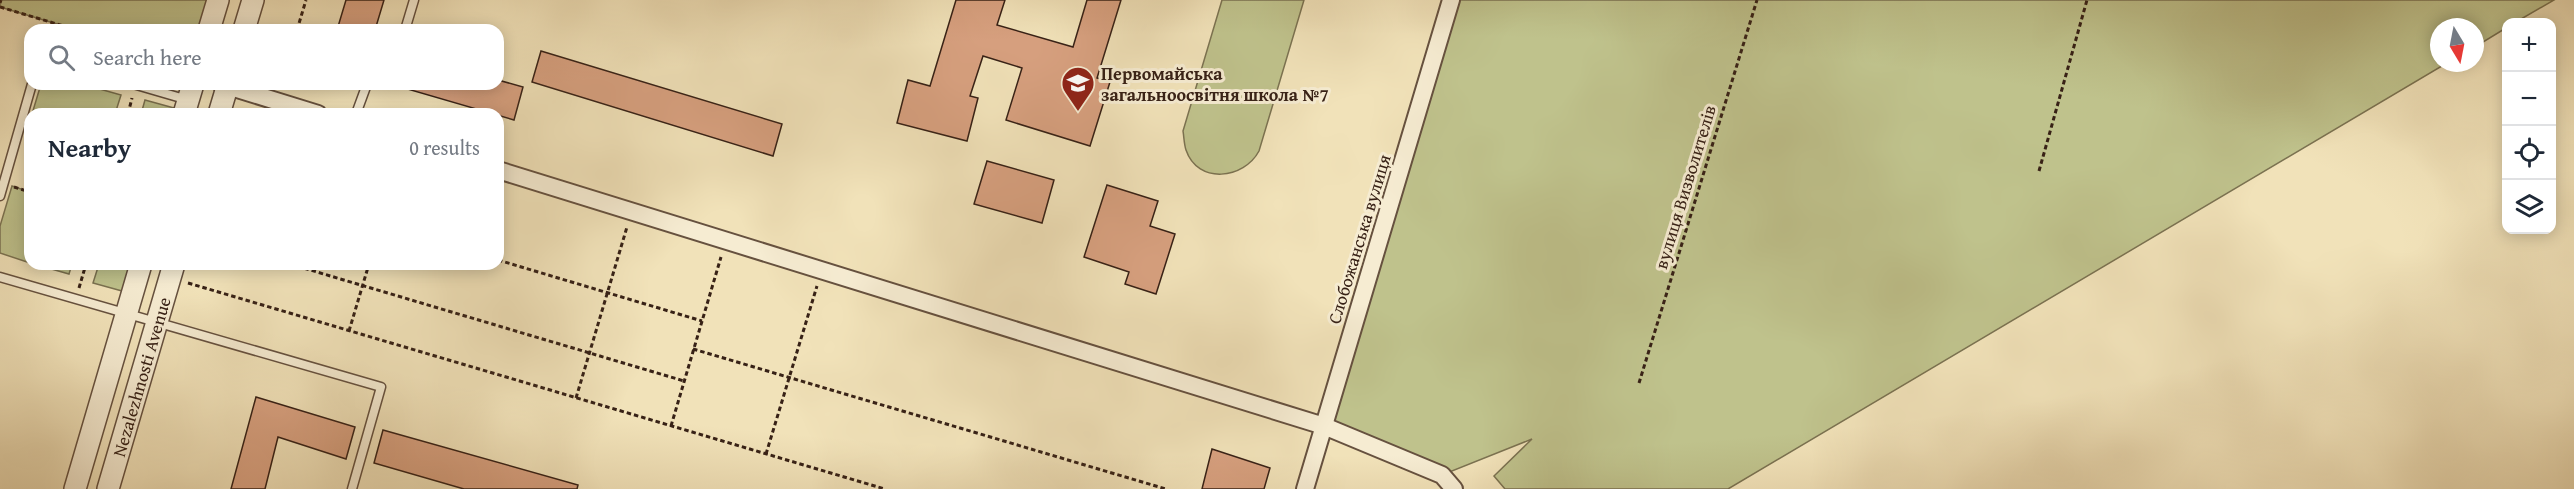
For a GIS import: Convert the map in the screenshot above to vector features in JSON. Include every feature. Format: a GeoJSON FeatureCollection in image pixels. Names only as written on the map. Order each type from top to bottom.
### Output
{"type":"FeatureCollection","features":[{"type":"Feature","properties":{"kind":"street"},"geometry":{"type":"LineString","coordinates":[[211,24],[218,0]]}},
{"type":"Feature","properties":{"kind":"street"},"geometry":{"type":"LineString","coordinates":[[246,24],[253,0]]}},
{"type":"Feature","properties":{"kind":"street","name":"Слобожанська вулиця"},"geometry":{"type":"LineString","coordinates":[[1305,489],[1451,0]]}},
{"type":"Feature","properties":{"kind":"street"},"geometry":{"type":"LineString","coordinates":[[220,108],[225,90]]}},
{"type":"Feature","properties":{"kind":"street"},"geometry":{"type":"LineString","coordinates":[[242,90],[299,108]]}},
{"type":"Feature","properties":{"kind":"street"},"geometry":{"type":"LineString","coordinates":[[504,172],[1324,426],[1442,476],[1454,489]]}},
{"type":"Feature","properties":{"kind":"street","name":"Nezalezhnosti Avenue"},"geometry":{"type":"LineString","coordinates":[[75,489],[139,270]]}},
{"type":"Feature","properties":{"kind":"street","name":"Nezalezhnosti Avenue"},"geometry":{"type":"LineString","coordinates":[[108,489],[172,271]]}},
{"type":"Feature","properties":{"kind":"lane"},"geometry":{"type":"LineString","coordinates":[[407,24],[414,0]]}},
{"type":"Feature","properties":{"kind":"lane"},"geometry":{"type":"LineString","coordinates":[[25,108],[30,90]]}},
{"type":"Feature","properties":{"kind":"lane"},"geometry":{"type":"LineString","coordinates":[[155,90],[189,99]]}},
{"type":"Feature","properties":{"kind":"lane"},"geometry":{"type":"LineString","coordinates":[[358,108],[365,90]]}},
{"type":"Feature","properties":{"kind":"lane"},"geometry":{"type":"LineString","coordinates":[[0,196],[24,112]]}},
{"type":"Feature","properties":{"kind":"lane"},"geometry":{"type":"LineString","coordinates":[[0,277],[381,387],[352,489]]}},
{"type":"Feature","properties":{"kind":"path"},"geometry":{"type":"LineString","coordinates":[[299,24],[306,0]]}},
{"type":"Feature","properties":{"kind":"path","name":"вулиця Визволителів"},"geometry":{"type":"LineString","coordinates":[[1639,383],[1757,0]]}},
{"type":"Feature","properties":{"kind":"path"},"geometry":{"type":"LineString","coordinates":[[2039,171],[2087,0]]}},
{"type":"Feature","properties":{"kind":"path"},"geometry":{"type":"LineString","coordinates":[[0,7],[57,24]]}},
{"type":"Feature","properties":{"kind":"path"},"geometry":{"type":"LineString","coordinates":[[576,398],[632,211]]}},
{"type":"Feature","properties":{"kind":"path"},"geometry":{"type":"LineString","coordinates":[[671,426],[726,240]]}},
{"type":"Feature","properties":{"kind":"path"},"geometry":{"type":"LineString","coordinates":[[504,263],[702,321]]}},
{"type":"Feature","properties":{"kind":"path"},"geometry":{"type":"LineString","coordinates":[[76,298],[84,270]]}},
{"type":"Feature","properties":{"kind":"path"},"geometry":{"type":"LineString","coordinates":[[311,270],[684,381]]}},
{"type":"Feature","properties":{"kind":"path"},"geometry":{"type":"LineString","coordinates":[[349,330],[367,270]]}},
{"type":"Feature","properties":{"kind":"path"},"geometry":{"type":"LineString","coordinates":[[766,454],[821,270]]}},
{"type":"Feature","properties":{"kind":"path"},"geometry":{"type":"LineString","coordinates":[[172,271],[349,330],[885,489]]}},
{"type":"Feature","properties":{"kind":"path"},"geometry":{"type":"LineString","coordinates":[[693,349],[1166,489]]}},
{"type":"Feature","properties":{"kind":"green space"},"geometry":{"type":"Polygon","coordinates":[[[0,0],[218,0],[211,24],[57,24],[0,7],[0,0]]]}},
{"type":"Feature","properties":{"kind":"green space"},"geometry":{"type":"Polygon","coordinates":[[[1222,0],[1304,0],[1259,151],[1243,168],[1221,174],[1200,169],[1192,161],[1186,150],[1183,131],[1222,0]]]}},
{"type":"Feature","properties":{"kind":"green space"},"geometry":{"type":"Polygon","coordinates":[[[1451,0],[2554,0],[2523,18],[2502,18],[2502,30],[2484,41],[2484,18],[2430,18],[2430,72],[2432,72],[1728,489],[1505,489],[1494,476],[1532,439],[1442,475],[1324,426],[1451,0]]]}},
{"type":"Feature","properties":{"kind":"green space"},"geometry":{"type":"Polygon","coordinates":[[[39,90],[103,90],[121,95],[117,108],[34,108],[39,90]]]}},
{"type":"Feature","properties":{"kind":"green space"},"geometry":{"type":"Polygon","coordinates":[[[145,100],[174,108],[143,108],[145,100]]]}},
{"type":"Feature","properties":{"kind":"green space"},"geometry":{"type":"Polygon","coordinates":[[[12,186],[24,190],[24,261],[0,253],[0,226],[12,186]]]}},
{"type":"Feature","properties":{"kind":"green space"},"geometry":{"type":"Polygon","coordinates":[[[55,270],[70,270],[69,274],[55,270]]]}},
{"type":"Feature","properties":{"kind":"green space"},"geometry":{"type":"Polygon","coordinates":[[[97,270],[140,270],[133,294],[93,283],[97,270]]]}},
{"type":"Feature","properties":{"kind":"building"},"geometry":{"type":"Polygon","coordinates":[[[346,0],[384,0],[377,24],[339,24],[346,0]]]}},
{"type":"Feature","properties":{"kind":"building"},"geometry":{"type":"Polygon","coordinates":[[[956,0],[1005,0],[997,25],[1073,47],[1087,0],[1121,0],[1097,78],[1110,82],[1090,146],[1006,120],[1022,68],[983,56],[970,96],[978,98],[967,141],[897,123],[908,80],[930,86],[956,0]]]}},
{"type":"Feature","properties":{"kind":"building"},"geometry":{"type":"Polygon","coordinates":[[[541,51],[782,124],[773,156],[532,82],[541,51]]]}},
{"type":"Feature","properties":{"kind":"building"},"geometry":{"type":"Polygon","coordinates":[[[504,82],[523,87],[514,120],[504,117],[504,108],[473,108],[411,90],[504,90],[504,82]]]}},
{"type":"Feature","properties":{"kind":"building"},"geometry":{"type":"Polygon","coordinates":[[[987,161],[1054,180],[1042,223],[974,204],[987,161]]]}},
{"type":"Feature","properties":{"kind":"building"},"geometry":{"type":"Polygon","coordinates":[[[1107,185],[1158,201],[1150,226],[1175,234],[1156,294],[1125,284],[1129,272],[1084,257],[1107,185]]]}},
{"type":"Feature","properties":{"kind":"building"},"geometry":{"type":"Polygon","coordinates":[[[256,397],[355,427],[346,459],[278,437],[265,489],[231,489],[256,397]]]}},
{"type":"Feature","properties":{"kind":"building"},"geometry":{"type":"Polygon","coordinates":[[[383,430],[578,485],[577,489],[464,489],[374,463],[383,430]]]}},
{"type":"Feature","properties":{"kind":"building"},"geometry":{"type":"Polygon","coordinates":[[[1212,449],[1270,468],[1264,489],[1202,489],[1212,449]]]}},
{"type":"Feature","properties":{"kind":"place","name":"Первомайська загальноосвітня школа №7"},"geometry":{"type":"Point","coordinates":[1078,112]}}]}
